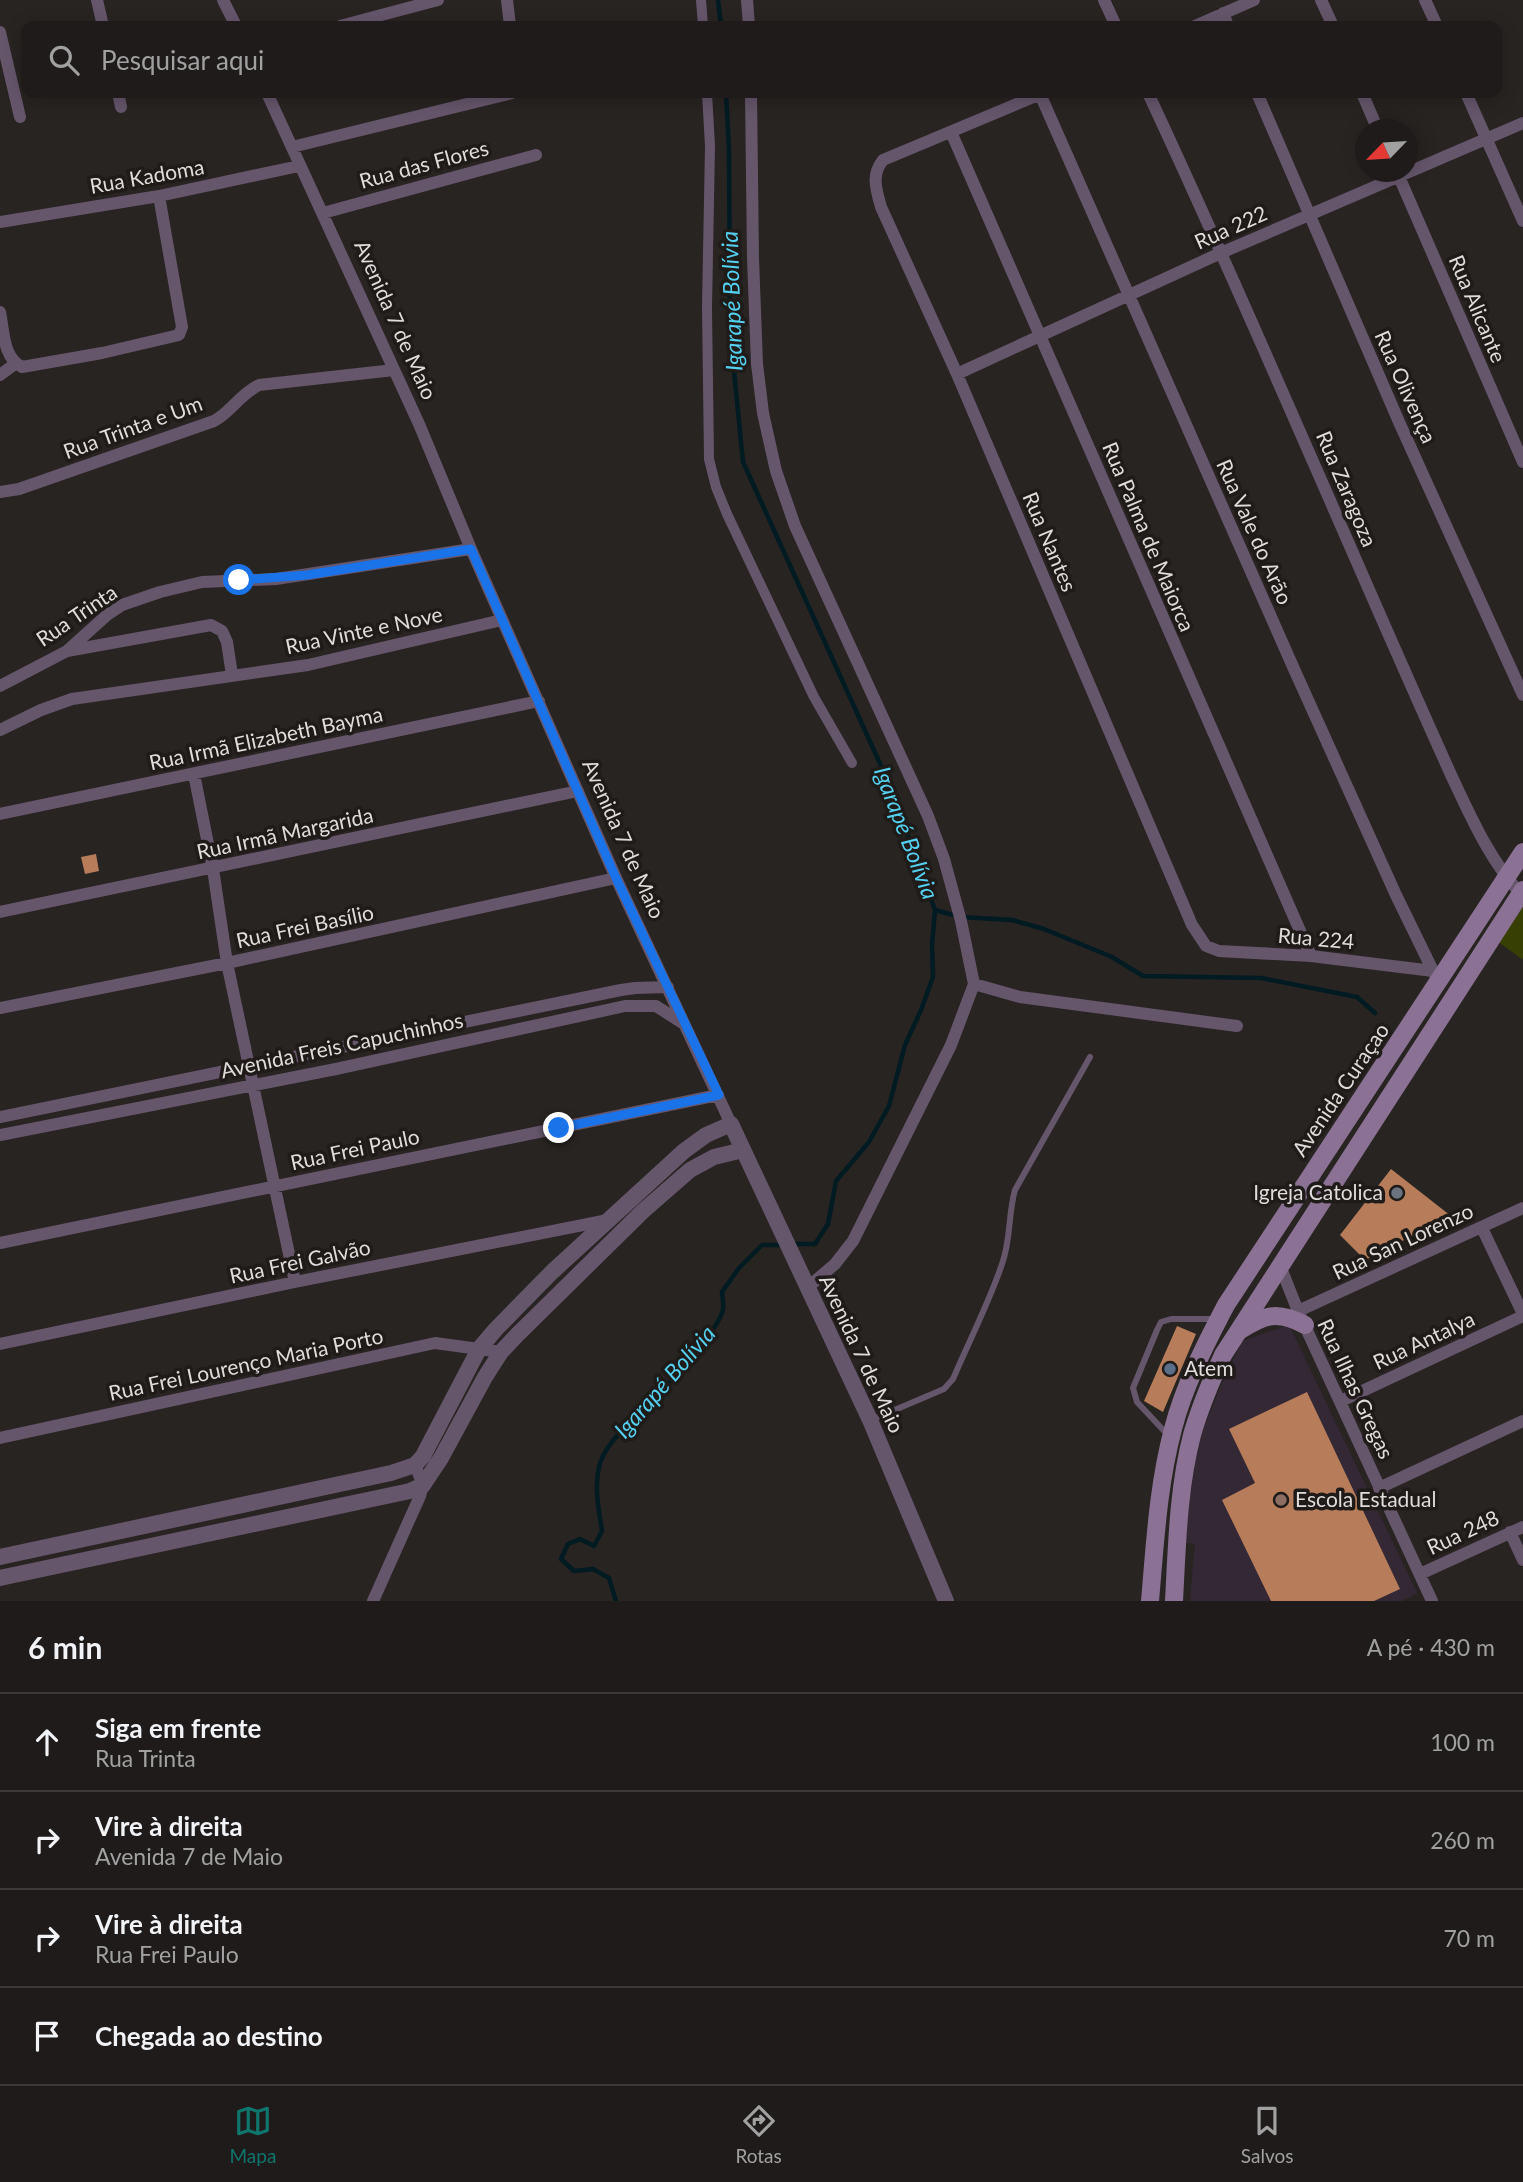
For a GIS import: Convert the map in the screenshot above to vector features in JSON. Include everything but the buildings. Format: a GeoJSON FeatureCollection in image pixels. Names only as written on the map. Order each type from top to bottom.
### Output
{"type":"FeatureCollection","features":[{"type":"Feature","properties":{"kind":"main road","name":"Avenida Curaçao"},"geometry":{"type":"LineString","coordinates":[[1150,1601],[1159,1508],[1171,1438],[1187,1387],[1219,1320],[1352,1115],[1436,977],[1507,879],[1523,852]]}},
{"type":"Feature","properties":{"kind":"main road"},"geometry":{"type":"LineString","coordinates":[[1174,1601],[1180,1501],[1192,1437],[1206,1394],[1236,1333],[1281,1268],[1522,892]]}},
{"type":"Feature","properties":{"kind":"main road"},"geometry":{"type":"LineString","coordinates":[[1352,1115],[1368,1132]]}},
{"type":"Feature","properties":{"kind":"main road"},"geometry":{"type":"LineString","coordinates":[[1236,1333],[1251,1323],[1274,1315],[1301,1318]]}},
{"type":"Feature","properties":{"kind":"street"},"geometry":{"type":"LineString","coordinates":[[97,0],[102,21]]}},
{"type":"Feature","properties":{"kind":"street"},"geometry":{"type":"LineString","coordinates":[[223,0],[234,21]]}},
{"type":"Feature","properties":{"kind":"street"},"geometry":{"type":"LineString","coordinates":[[359,21],[438,0]]}},
{"type":"Feature","properties":{"kind":"street"},"geometry":{"type":"LineString","coordinates":[[507,0],[509,21]]}},
{"type":"Feature","properties":{"kind":"street"},"geometry":{"type":"LineString","coordinates":[[701,0],[703,21]]}},
{"type":"Feature","properties":{"kind":"street"},"geometry":{"type":"LineString","coordinates":[[747,0],[749,21]]}},
{"type":"Feature","properties":{"kind":"street"},"geometry":{"type":"LineString","coordinates":[[1104,0],[1114,21]]}},
{"type":"Feature","properties":{"kind":"street"},"geometry":{"type":"LineString","coordinates":[[1206,21],[1254,0]]}},
{"type":"Feature","properties":{"kind":"street"},"geometry":{"type":"LineString","coordinates":[[1321,0],[1331,21]]}},
{"type":"Feature","properties":{"kind":"street"},"geometry":{"type":"LineString","coordinates":[[1425,0],[1435,21]]}},
{"type":"Feature","properties":{"kind":"street"},"geometry":{"type":"LineString","coordinates":[[1223,13],[1226,21]]}},
{"type":"Feature","properties":{"kind":"street"},"geometry":{"type":"LineString","coordinates":[[0,32],[20,117]]}},
{"type":"Feature","properties":{"kind":"street"},"geometry":{"type":"LineString","coordinates":[[119,98],[121,107]]}},
{"type":"Feature","properties":{"kind":"street","name":"Avenida 7 de Maio"},"geometry":{"type":"LineString","coordinates":[[269,98],[440,472],[471,549],[616,878],[870,1420],[946,1601]]}},
{"type":"Feature","properties":{"kind":"street"},"geometry":{"type":"LineString","coordinates":[[292,147],[492,98]]}},
{"type":"Feature","properties":{"kind":"street"},"geometry":{"type":"LineString","coordinates":[[707,98],[710,146],[707,308],[709,459],[716,486],[733,526],[814,697],[852,762]]}},
{"type":"Feature","properties":{"kind":"street"},"geometry":{"type":"LineString","coordinates":[[751,98],[752,258],[757,364],[763,413],[776,471],[795,526],[928,816],[944,859],[961,921],[974,984],[951,1045],[853,1241],[835,1264],[807,1288]]}},
{"type":"Feature","properties":{"kind":"street"},"geometry":{"type":"LineString","coordinates":[[951,132],[1029,98]]}},
{"type":"Feature","properties":{"kind":"street","name":"Rua Vale do Arão"},"geometry":{"type":"LineString","coordinates":[[1043,98],[1373,845],[1436,977]]}},
{"type":"Feature","properties":{"kind":"street","name":"Rua Zaragoza"},"geometry":{"type":"LineString","coordinates":[[1150,98],[1223,252],[1346,540],[1452,777],[1507,879],[1522,892]]}},
{"type":"Feature","properties":{"kind":"street","name":"Rua Olivença"},"geometry":{"type":"LineString","coordinates":[[1259,98],[1399,422],[1523,695]]}},
{"type":"Feature","properties":{"kind":"street"},"geometry":{"type":"LineString","coordinates":[[1364,98],[1373,119]]}},
{"type":"Feature","properties":{"kind":"street"},"geometry":{"type":"LineString","coordinates":[[1468,98],[1523,221]]}},
{"type":"Feature","properties":{"kind":"street","name":"Rua 222"},"geometry":{"type":"LineString","coordinates":[[1418,166],[1523,123]]}},
{"type":"Feature","properties":{"kind":"street","name":"Rua Nantes"},"geometry":{"type":"LineString","coordinates":[[951,132],[883,160],[877,167],[875,177],[881,207],[957,374],[1199,939]]}},
{"type":"Feature","properties":{"kind":"street","name":"Rua Palma de Maiorca"},"geometry":{"type":"LineString","coordinates":[[951,132],[1311,956]]}},
{"type":"Feature","properties":{"kind":"street","name":"Rua das Flores"},"geometry":{"type":"LineString","coordinates":[[323,212],[536,155]]}},
{"type":"Feature","properties":{"kind":"street","name":"Rua Kadoma"},"geometry":{"type":"LineString","coordinates":[[0,222],[159,196],[299,166]]}},
{"type":"Feature","properties":{"kind":"street","name":"Rua 222"},"geometry":{"type":"LineString","coordinates":[[957,374],[1380,182]]}},
{"type":"Feature","properties":{"kind":"street","name":"Rua Alicante"},"geometry":{"type":"LineString","coordinates":[[1401,182],[1523,462]]}},
{"type":"Feature","properties":{"kind":"street"},"geometry":{"type":"LineString","coordinates":[[0,312],[9,356],[15,364],[22,367],[179,335],[182,327],[159,196]]}},
{"type":"Feature","properties":{"kind":"street"},"geometry":{"type":"LineString","coordinates":[[0,375],[15,364]]}},
{"type":"Feature","properties":{"kind":"street","name":"Rua Trinta e Um"},"geometry":{"type":"LineString","coordinates":[[0,492],[19,489],[215,421],[240,397],[259,385],[394,370]]}},
{"type":"Feature","properties":{"kind":"street","name":"Rua Trinta"},"geometry":{"type":"LineString","coordinates":[[0,686],[67,651],[122,605],[184,585],[307,575],[471,549]]}},
{"type":"Feature","properties":{"kind":"street","name":"Rua Vinte e Nove"},"geometry":{"type":"LineString","coordinates":[[0,730],[41,710],[72,699],[308,665],[502,620]]}},
{"type":"Feature","properties":{"kind":"street"},"geometry":{"type":"LineString","coordinates":[[67,651],[211,625],[222,631],[227,642],[232,675]]}},
{"type":"Feature","properties":{"kind":"street","name":"Rua Irmã Elizabeth Bayma"},"geometry":{"type":"LineString","coordinates":[[0,814],[539,701]]}},
{"type":"Feature","properties":{"kind":"street"},"geometry":{"type":"LineString","coordinates":[[194,774],[213,869],[227,963],[295,1282]]}},
{"type":"Feature","properties":{"kind":"street","name":"Rua Irmã Margarida"},"geometry":{"type":"LineString","coordinates":[[0,912],[578,791]]}},
{"type":"Feature","properties":{"kind":"street","name":"Rua Frei Basílio"},"geometry":{"type":"LineString","coordinates":[[0,1008],[227,963],[616,878]]}},
{"type":"Feature","properties":{"kind":"street","name":"Rua 224"},"geometry":{"type":"LineString","coordinates":[[1199,939],[1206,946],[1219,951],[1311,956],[1436,977]]}},
{"type":"Feature","properties":{"kind":"street"},"geometry":{"type":"LineString","coordinates":[[974,984],[1020,998],[1237,1026]]}},
{"type":"Feature","properties":{"kind":"street","name":"Avenida Freis Capuchinhos"},"geometry":{"type":"LineString","coordinates":[[0,1116],[628,989],[668,987]]}},
{"type":"Feature","properties":{"kind":"street","name":"Avenida Freis Capuchinhos"},"geometry":{"type":"LineString","coordinates":[[0,1136],[625,1006],[656,1006],[669,1012],[686,1026]]}},
{"type":"Feature","properties":{"kind":"street","name":"Rua Frei Paulo"},"geometry":{"type":"LineString","coordinates":[[0,1243],[719,1095]]}},
{"type":"Feature","properties":{"kind":"street"},"geometry":{"type":"LineString","coordinates":[[0,1557],[391,1474],[415,1465],[431,1441],[479,1349],[552,1272],[684,1151],[706,1135],[731,1124]]}},
{"type":"Feature","properties":{"kind":"street"},"geometry":{"type":"LineString","coordinates":[[373,1601],[420,1496],[422,1485],[441,1458],[501,1352],[634,1220],[690,1170],[714,1157],[743,1150]]}},
{"type":"Feature","properties":{"kind":"street","name":"Rua San Lorenzo"},"geometry":{"type":"LineString","coordinates":[[1301,1318],[1523,1208]]}},
{"type":"Feature","properties":{"kind":"street","name":"Rua Frei Galvão"},"geometry":{"type":"LineString","coordinates":[[0,1344],[608,1220]]}},
{"type":"Feature","properties":{"kind":"street"},"geometry":{"type":"LineString","coordinates":[[1482,1228],[1523,1315]]}},
{"type":"Feature","properties":{"kind":"street","name":"Rua Ilhas Gregas"},"geometry":{"type":"LineString","coordinates":[[1281,1268],[1301,1318],[1432,1601]]}},
{"type":"Feature","properties":{"kind":"street","name":"Rua Antalya"},"geometry":{"type":"LineString","coordinates":[[1341,1401],[1523,1315]]}},
{"type":"Feature","properties":{"kind":"street","name":"Rua Frei Lourenço Maria Porto"},"geometry":{"type":"LineString","coordinates":[[0,1438],[435,1343],[501,1352]]}},
{"type":"Feature","properties":{"kind":"street"},"geometry":{"type":"LineString","coordinates":[[1379,1488],[1523,1421]]}},
{"type":"Feature","properties":{"kind":"street"},"geometry":{"type":"LineString","coordinates":[[415,1465],[422,1485]]}},
{"type":"Feature","properties":{"kind":"street"},"geometry":{"type":"LineString","coordinates":[[0,1578],[410,1491],[422,1485]]}},
{"type":"Feature","properties":{"kind":"street","name":"Rua 248"},"geometry":{"type":"LineString","coordinates":[[1420,1574],[1523,1527]]}},
{"type":"Feature","properties":{"kind":"street"},"geometry":{"type":"LineString","coordinates":[[1510,1532],[1523,1560]]}},
{"type":"Feature","properties":{"kind":"lane"},"geometry":{"type":"LineString","coordinates":[[870,1420],[944,1389],[953,1379],[1002,1264],[1008,1242],[1010,1206],[1016,1190],[1090,1057]]}},
{"type":"Feature","properties":{"kind":"lane"},"geometry":{"type":"LineString","coordinates":[[1171,1438],[1137,1402],[1133,1388],[1161,1322],[1171,1319],[1219,1320]]}},
{"type":"Feature","properties":{"kind":"shaded area","name":"Escola Estadual"},"geometry":{"type":"Polygon","coordinates":[[[1289,1325],[1417,1593],[1401,1601],[1190,1601],[1195,1544],[1183,1542],[1202,1432],[1242,1341],[1289,1325]]]}},
{"type":"Feature","properties":{"kind":"green space"},"geometry":{"type":"Polygon","coordinates":[[[1523,906],[1523,960],[1497,941],[1523,906]]]}},
{"type":"Feature","properties":{"kind":"waterway","name":"Igarapé Bolívia"},"geometry":{"type":"LineString","coordinates":[[718,0],[720,21]]}},
{"type":"Feature","properties":{"kind":"waterway","name":"Igarapé Bolívia"},"geometry":{"type":"LineString","coordinates":[[726,98],[730,331],[743,462],[887,779],[935,910],[933,977],[905,1045],[889,1106],[869,1142],[836,1181],[828,1224],[815,1244],[791,1244]]}},
{"type":"Feature","properties":{"kind":"waterway"},"geometry":{"type":"LineString","coordinates":[[935,910],[961,917],[1012,920],[1044,929],[1112,957],[1143,976],[1261,978],[1357,997],[1375,1013]]}},
{"type":"Feature","properties":{"kind":"waterway","name":"Igarapé Bolívia"},"geometry":{"type":"LineString","coordinates":[[616,1601],[609,1578],[593,1569],[574,1571],[561,1559],[568,1544],[580,1539],[594,1546],[602,1531],[597,1491],[599,1467],[605,1451],[708,1337],[723,1311],[722,1292],[739,1268],[762,1245],[782,1245]]}},
{"type":"Feature","properties":{"kind":"place","name":"Igreja Catolica"},"geometry":{"type":"Point","coordinates":[1397,1193]}},
{"type":"Feature","properties":{"kind":"place","name":"Atem"},"geometry":{"type":"Point","coordinates":[1170,1369]}},
{"type":"Feature","properties":{"kind":"place","name":"Escola Estadual"},"geometry":{"type":"Point","coordinates":[1281,1500]}},
{"type":"Feature","properties":{"kind":"route"},"geometry":{"type":"LineString","coordinates":[[239,580],[307,575],[471,549],[616,878],[719,1095],[559,1128]]}}]}
